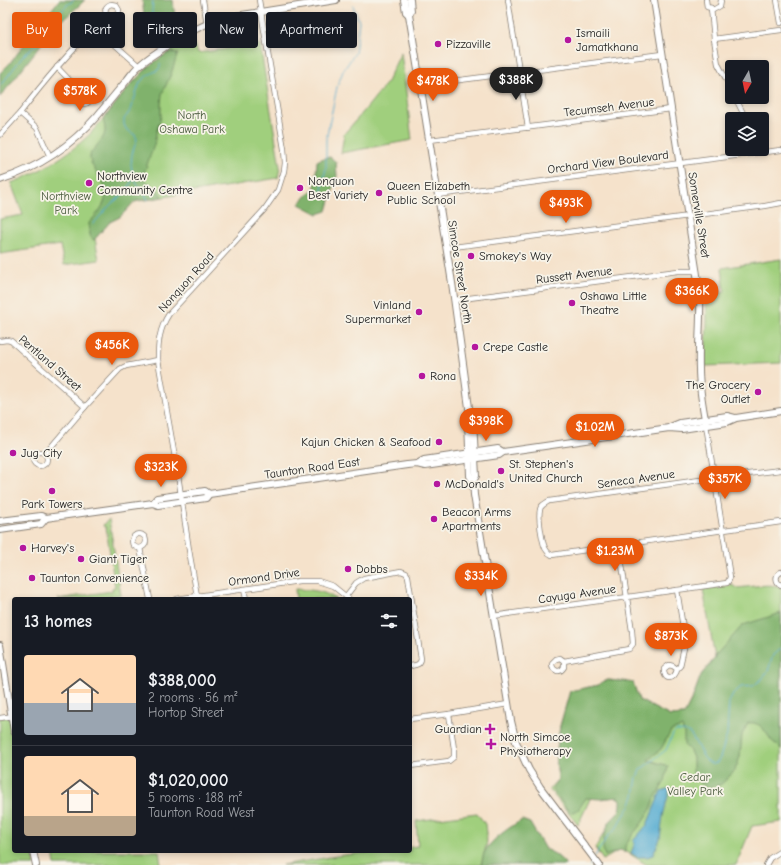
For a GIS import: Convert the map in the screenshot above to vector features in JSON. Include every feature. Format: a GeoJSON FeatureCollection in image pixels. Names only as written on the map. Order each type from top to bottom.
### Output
{"type":"FeatureCollection","features":[{"type":"Feature","properties":{"kind":"main road"},"geometry":{"type":"LineString","coordinates":[[258,12],[336,0]]}},
{"type":"Feature","properties":{"kind":"main road","name":"Simcoe Street North"},"geometry":{"type":"LineString","coordinates":[[404,0],[406,12],[409,15],[421,85],[454,300],[470,415],[468,420],[470,476],[473,481],[475,505],[510,721],[516,742],[540,787],[599,865]]}},
{"type":"Feature","properties":{"kind":"main road","name":"Simcoe Street North"},"geometry":{"type":"LineString","coordinates":[[409,15],[411,11],[410,0]]}},
{"type":"Feature","properties":{"kind":"main road","name":"Somerville Street"},"geometry":{"type":"LineString","coordinates":[[654,0],[700,294],[699,370],[700,392],[705,422]]}},
{"type":"Feature","properties":{"kind":"main road"},"geometry":{"type":"LineString","coordinates":[[0,180],[37,165],[70,142],[96,116],[139,66],[171,42],[205,25]]}},
{"type":"Feature","properties":{"kind":"main road","name":"Taunton Road East"},"geometry":{"type":"LineString","coordinates":[[153,502],[158,505],[181,502],[206,498],[210,494],[417,464],[425,466],[469,456],[499,455],[503,452],[669,428],[682,429],[727,416],[736,418],[781,411]]}},
{"type":"Feature","properties":{"kind":"main road","name":"Simcoe Street North"},"geometry":{"type":"LineString","coordinates":[[470,415],[474,420],[476,456],[476,476],[473,481]]}},
{"type":"Feature","properties":{"kind":"main road","name":"Taunton Road East"},"geometry":{"type":"LineString","coordinates":[[0,521],[41,516],[46,518],[153,502],[157,498],[180,494],[205,491],[210,494]]}},
{"type":"Feature","properties":{"kind":"main road","name":"Taunton Road East"},"geometry":{"type":"LineString","coordinates":[[0,530],[41,524],[46,518]]}},
{"type":"Feature","properties":{"kind":"main road"},"geometry":{"type":"LineString","coordinates":[[0,645],[12,711]]}},
{"type":"Feature","properties":{"kind":"main road"},"geometry":{"type":"LineString","coordinates":[[33,853],[36,865]]}},
{"type":"Feature","properties":{"kind":"street"},"geometry":{"type":"LineString","coordinates":[[203,0],[205,12]]}},
{"type":"Feature","properties":{"kind":"street","name":"Nonquon Road"},"geometry":{"type":"LineString","coordinates":[[197,596],[158,360],[159,338],[161,329],[169,314],[264,210],[281,183],[285,157],[259,0]]}},
{"type":"Feature","properties":{"kind":"street"},"geometry":{"type":"LineString","coordinates":[[508,0],[528,128]]}},
{"type":"Feature","properties":{"kind":"street"},"geometry":{"type":"LineString","coordinates":[[706,0],[707,7],[710,8],[718,64],[725,77]]}},
{"type":"Feature","properties":{"kind":"street"},"geometry":{"type":"LineString","coordinates":[[710,8],[713,10],[720,6],[721,0]]}},
{"type":"Feature","properties":{"kind":"street"},"geometry":{"type":"LineString","coordinates":[[777,0],[781,23]]}},
{"type":"Feature","properties":{"kind":"street"},"geometry":{"type":"LineString","coordinates":[[714,39],[781,30]]}},
{"type":"Feature","properties":{"kind":"street"},"geometry":{"type":"LineString","coordinates":[[0,135],[20,114],[44,82],[75,48]]}},
{"type":"Feature","properties":{"kind":"street"},"geometry":{"type":"LineString","coordinates":[[119,48],[139,66]]}},
{"type":"Feature","properties":{"kind":"street"},"geometry":{"type":"LineString","coordinates":[[421,85],[662,54]]}},
{"type":"Feature","properties":{"kind":"street"},"geometry":{"type":"LineString","coordinates":[[57,67],[80,92]]}},
{"type":"Feature","properties":{"kind":"street","name":"Tecumseh Avenue"},"geometry":{"type":"LineString","coordinates":[[430,140],[671,109]]}},
{"type":"Feature","properties":{"kind":"street"},"geometry":{"type":"LineString","coordinates":[[20,114],[37,128],[50,156]]}},
{"type":"Feature","properties":{"kind":"street","name":"Orchard View Boulevard"},"geometry":{"type":"LineString","coordinates":[[769,151],[781,150]]}},
{"type":"Feature","properties":{"kind":"street","name":"Orchard View Boulevard"},"geometry":{"type":"LineString","coordinates":[[437,195],[726,156]]}},
{"type":"Feature","properties":{"kind":"street"},"geometry":{"type":"LineString","coordinates":[[446,248],[781,203]]}},
{"type":"Feature","properties":{"kind":"street","name":"Russett Avenue"},"geometry":{"type":"LineString","coordinates":[[454,300],[678,271],[696,271]]}},
{"type":"Feature","properties":{"kind":"street","name":"Pentland Street"},"geometry":{"type":"LineString","coordinates":[[0,341],[11,341],[85,407]]}},
{"type":"Feature","properties":{"kind":"street"},"geometry":{"type":"LineString","coordinates":[[45,454],[120,369],[123,367],[158,360]]}},
{"type":"Feature","properties":{"kind":"street","name":"Somerville Street"},"geometry":{"type":"LineString","coordinates":[[705,422],[730,577]]}},
{"type":"Feature","properties":{"kind":"street","name":"Seneca Avenue"},"geometry":{"type":"LineString","coordinates":[[619,545],[552,555],[546,551],[540,528],[539,512],[542,505],[549,501],[781,470]]}},
{"type":"Feature","properties":{"kind":"street"},"geometry":{"type":"LineString","coordinates":[[564,661],[629,650],[632,647],[633,641],[619,545],[781,522]]}},
{"type":"Feature","properties":{"kind":"street"},"geometry":{"type":"LineString","coordinates":[[140,548],[150,597]]}},
{"type":"Feature","properties":{"kind":"street"},"geometry":{"type":"LineString","coordinates":[[347,597],[356,582],[364,578],[401,571],[406,573],[408,576],[411,597]]}},
{"type":"Feature","properties":{"kind":"street"},"geometry":{"type":"LineString","coordinates":[[781,572],[778,574],[777,578],[778,583],[781,585]]}},
{"type":"Feature","properties":{"kind":"street","name":"Cayuga Avenue"},"geometry":{"type":"LineString","coordinates":[[493,616],[724,584],[728,582],[730,577]]}},
{"type":"Feature","properties":{"kind":"street","name":"Ormond Drive"},"geometry":{"type":"LineString","coordinates":[[190,597],[299,581],[318,581],[333,586],[347,597]]}},
{"type":"Feature","properties":{"kind":"street"},"geometry":{"type":"LineString","coordinates":[[244,589],[246,597]]}},
{"type":"Feature","properties":{"kind":"street"},"geometry":{"type":"LineString","coordinates":[[677,590],[685,643],[680,666],[677,669]]}},
{"type":"Feature","properties":{"kind":"street"},"geometry":{"type":"LineString","coordinates":[[412,602],[421,661],[418,664],[412,666]]}},
{"type":"Feature","properties":{"kind":"street"},"geometry":{"type":"LineString","coordinates":[[412,719],[508,704]]}},
{"type":"Feature","properties":{"kind":"street"},"geometry":{"type":"LineString","coordinates":[[412,766],[449,761],[454,757],[449,714]]}},
{"type":"Feature","properties":{"kind":"street"},"geometry":{"type":"LineString","coordinates":[[0,718],[12,716]]}},
{"type":"Feature","properties":{"kind":"street"},"geometry":{"type":"LineString","coordinates":[[766,865],[770,858],[781,851]]}},
{"type":"Feature","properties":{"kind":"green space"},"geometry":{"type":"Polygon","coordinates":[[[59,0],[85,0],[70,12],[62,21],[62,12],[50,12],[59,0]]]}},
{"type":"Feature","properties":{"kind":"green space"},"geometry":{"type":"Polygon","coordinates":[[[142,0],[173,0],[174,12],[144,12],[142,0]]]}},
{"type":"Feature","properties":{"kind":"green space","name":"North Oshawa Park"},"geometry":{"type":"Polygon","coordinates":[[[258,44],[260,44],[280,167],[278,178],[127,203],[94,233],[99,260],[64,265],[60,245],[0,254],[0,219],[23,215],[11,183],[43,169],[81,143],[143,72],[175,48],[196,48],[198,53],[232,48],[258,48],[258,44]]]}},
{"type":"Feature","properties":{"kind":"green space"},"geometry":{"type":"Polygon","coordinates":[[[22,48],[39,48],[0,97],[0,73],[22,48]]]}},
{"type":"Feature","properties":{"kind":"green space"},"geometry":{"type":"Polygon","coordinates":[[[171,52],[178,53],[162,94],[161,117],[154,145],[143,176],[143,179],[156,188],[162,197],[133,203],[120,217],[110,222],[94,240],[90,235],[89,223],[102,207],[106,193],[104,186],[91,163],[90,154],[104,136],[105,129],[103,120],[125,92],[152,64],[171,52]]]}},
{"type":"Feature","properties":{"kind":"green space"},"geometry":{"type":"Polygon","coordinates":[[[401,52],[412,140],[341,153],[344,134],[386,84],[401,52]]]}},
{"type":"Feature","properties":{"kind":"green space"},"geometry":{"type":"Polygon","coordinates":[[[330,157],[336,162],[337,176],[327,211],[318,214],[299,204],[315,187],[317,161],[330,157]]]}},
{"type":"Feature","properties":{"kind":"green space"},"geometry":{"type":"Polygon","coordinates":[[[781,259],[781,363],[705,366],[707,321],[706,295],[725,292],[722,268],[781,259]]]}},
{"type":"Feature","properties":{"kind":"green space"},"geometry":{"type":"Polygon","coordinates":[[[109,519],[121,595],[108,597],[72,597],[112,591],[112,588],[115,587],[106,527],[103,525],[109,519]]]}},
{"type":"Feature","properties":{"kind":"green space","name":"Cedar Valley Park"},"geometry":{"type":"Polygon","coordinates":[[[730,585],[737,588],[766,585],[781,587],[781,822],[752,826],[736,865],[647,865],[622,849],[603,860],[595,848],[603,835],[617,819],[627,802],[595,788],[578,825],[549,789],[558,779],[556,758],[560,726],[570,691],[599,685],[607,680],[633,682],[639,700],[670,716],[684,715],[693,697],[701,675],[715,658],[703,589],[730,585]]]}},
{"type":"Feature","properties":{"kind":"green space"},"geometry":{"type":"Polygon","coordinates":[[[295,589],[321,592],[333,597],[296,597],[295,589]]]}},
{"type":"Feature","properties":{"kind":"green space","name":"Cedar Valley Park"},"geometry":{"type":"Polygon","coordinates":[[[781,613],[781,749],[760,726],[753,723],[748,723],[742,735],[740,757],[735,770],[720,785],[708,787],[700,783],[693,773],[693,758],[690,751],[684,745],[684,734],[682,727],[671,731],[661,749],[648,760],[666,765],[668,767],[665,781],[655,798],[651,809],[625,846],[625,853],[621,850],[605,856],[603,849],[604,836],[609,823],[620,810],[621,800],[619,797],[600,799],[586,798],[578,810],[570,813],[552,789],[558,779],[556,758],[560,726],[570,691],[599,685],[607,680],[633,682],[639,700],[670,716],[684,715],[693,697],[701,675],[715,656],[743,625],[781,613]]]}},
{"type":"Feature","properties":{"kind":"green space"},"geometry":{"type":"Polygon","coordinates":[[[11,716],[12,721],[12,853],[33,853],[35,865],[0,865],[0,718],[11,716]]]}},
{"type":"Feature","properties":{"kind":"green space"},"geometry":{"type":"Polygon","coordinates":[[[477,813],[485,824],[487,842],[481,865],[282,865],[363,853],[412,853],[412,847],[418,846],[416,821],[477,813]]]}},
{"type":"Feature","properties":{"kind":"green space"},"geometry":{"type":"Polygon","coordinates":[[[522,820],[530,823],[545,849],[555,854],[566,865],[481,865],[484,853],[490,844],[506,830],[522,820]]]}},
{"type":"Feature","properties":{"kind":"green space"},"geometry":{"type":"Polygon","coordinates":[[[53,853],[159,853],[161,865],[55,865],[53,853]]]}},
{"type":"Feature","properties":{"kind":"water"},"geometry":{"type":"Polygon","coordinates":[[[670,788],[663,816],[660,839],[653,855],[647,857],[637,857],[631,853],[635,843],[633,841],[647,825],[661,791],[670,788]]]}},
{"type":"Feature","properties":{"kind":"waterway"},"geometry":{"type":"LineString","coordinates":[[0,86],[24,55],[36,45],[54,20],[67,5],[74,0]]}},
{"type":"Feature","properties":{"kind":"waterway"},"geometry":{"type":"LineString","coordinates":[[152,12],[153,0]]}},
{"type":"Feature","properties":{"kind":"waterway"},"geometry":{"type":"LineString","coordinates":[[321,195],[326,167],[326,140],[337,87],[343,71],[355,53],[359,21],[353,6]]}},
{"type":"Feature","properties":{"kind":"waterway"},"geometry":{"type":"LineString","coordinates":[[93,224],[111,204],[126,192],[131,183],[133,175],[131,165],[132,154],[137,139],[135,135],[126,129],[124,119],[131,110],[140,82],[148,75],[158,70],[160,64]]}},
{"type":"Feature","properties":{"kind":"waterway"},"geometry":{"type":"LineString","coordinates":[[134,177],[136,183],[148,200]]}},
{"type":"Feature","properties":{"kind":"waterway"},"geometry":{"type":"LineString","coordinates":[[595,856],[608,836],[615,830],[629,808],[634,796],[637,777],[640,770],[666,750],[673,734],[676,731],[691,735],[705,759],[712,764],[717,763],[727,735],[729,702],[734,693],[741,687],[753,686],[762,679],[768,671],[773,655],[781,648]]}},
{"type":"Feature","properties":{"kind":"waterway"},"geometry":{"type":"LineString","coordinates":[[590,865],[592,860]]}},
{"type":"Feature","properties":{"kind":"place","name":"Ismaili Jamatkhana"},"geometry":{"type":"Point","coordinates":[568,40]}},
{"type":"Feature","properties":{"kind":"place","name":"Pizzaville"},"geometry":{"type":"Point","coordinates":[438,44]}},
{"type":"Feature","properties":{"kind":"place","name":"Northview Community Centre"},"geometry":{"type":"Point","coordinates":[89,183]}},
{"type":"Feature","properties":{"kind":"place","name":"Nonquon Best Variety"},"geometry":{"type":"Point","coordinates":[300,188]}},
{"type":"Feature","properties":{"kind":"place","name":"Queen Elizabeth Public School"},"geometry":{"type":"Point","coordinates":[379,193]}},
{"type":"Feature","properties":{"kind":"place","name":"Smokey's Way"},"geometry":{"type":"Point","coordinates":[471,256]}},
{"type":"Feature","properties":{"kind":"place","name":"Oshawa Little Theatre"},"geometry":{"type":"Point","coordinates":[572,303]}},
{"type":"Feature","properties":{"kind":"place","name":"Vinland Supermarket"},"geometry":{"type":"Point","coordinates":[419,312]}},
{"type":"Feature","properties":{"kind":"place","name":"Crepe Castle"},"geometry":{"type":"Point","coordinates":[475,347]}},
{"type":"Feature","properties":{"kind":"place","name":"Rona"},"geometry":{"type":"Point","coordinates":[422,376]}},
{"type":"Feature","properties":{"kind":"place","name":"The Grocery Outlet"},"geometry":{"type":"Point","coordinates":[758,392]}},
{"type":"Feature","properties":{"kind":"place","name":"Kajun Chicken & Seafood"},"geometry":{"type":"Point","coordinates":[439,442]}},
{"type":"Feature","properties":{"kind":"place","name":"Jug City"},"geometry":{"type":"Point","coordinates":[13,453]}},
{"type":"Feature","properties":{"kind":"place","name":"St. Stephen's United Church"},"geometry":{"type":"Point","coordinates":[501,471]}},
{"type":"Feature","properties":{"kind":"place","name":"McDonald's"},"geometry":{"type":"Point","coordinates":[437,484]}},
{"type":"Feature","properties":{"kind":"place","name":"Park Towers"},"geometry":{"type":"Point","coordinates":[52,491]}},
{"type":"Feature","properties":{"kind":"place","name":"Beacon Arms Apartments"},"geometry":{"type":"Point","coordinates":[434,519]}},
{"type":"Feature","properties":{"kind":"place","name":"Harvey's"},"geometry":{"type":"Point","coordinates":[23,548]}},
{"type":"Feature","properties":{"kind":"place","name":"Giant Tiger"},"geometry":{"type":"Point","coordinates":[81,559]}},
{"type":"Feature","properties":{"kind":"place","name":"Dobbs"},"geometry":{"type":"Point","coordinates":[348,569]}},
{"type":"Feature","properties":{"kind":"place","name":"Taunton Convenience"},"geometry":{"type":"Point","coordinates":[32,578]}},
{"type":"Feature","properties":{"kind":"place","name":"Guardian"},"geometry":{"type":"Point","coordinates":[490,729]}},
{"type":"Feature","properties":{"kind":"place","name":"North Simcoe Physiotherapy"},"geometry":{"type":"Point","coordinates":[491,744]}},
{"type":"Feature","properties":{"kind":"park label","name":"Northview Park"},"geometry":{"type":"Point","coordinates":[66,203]}}]}
